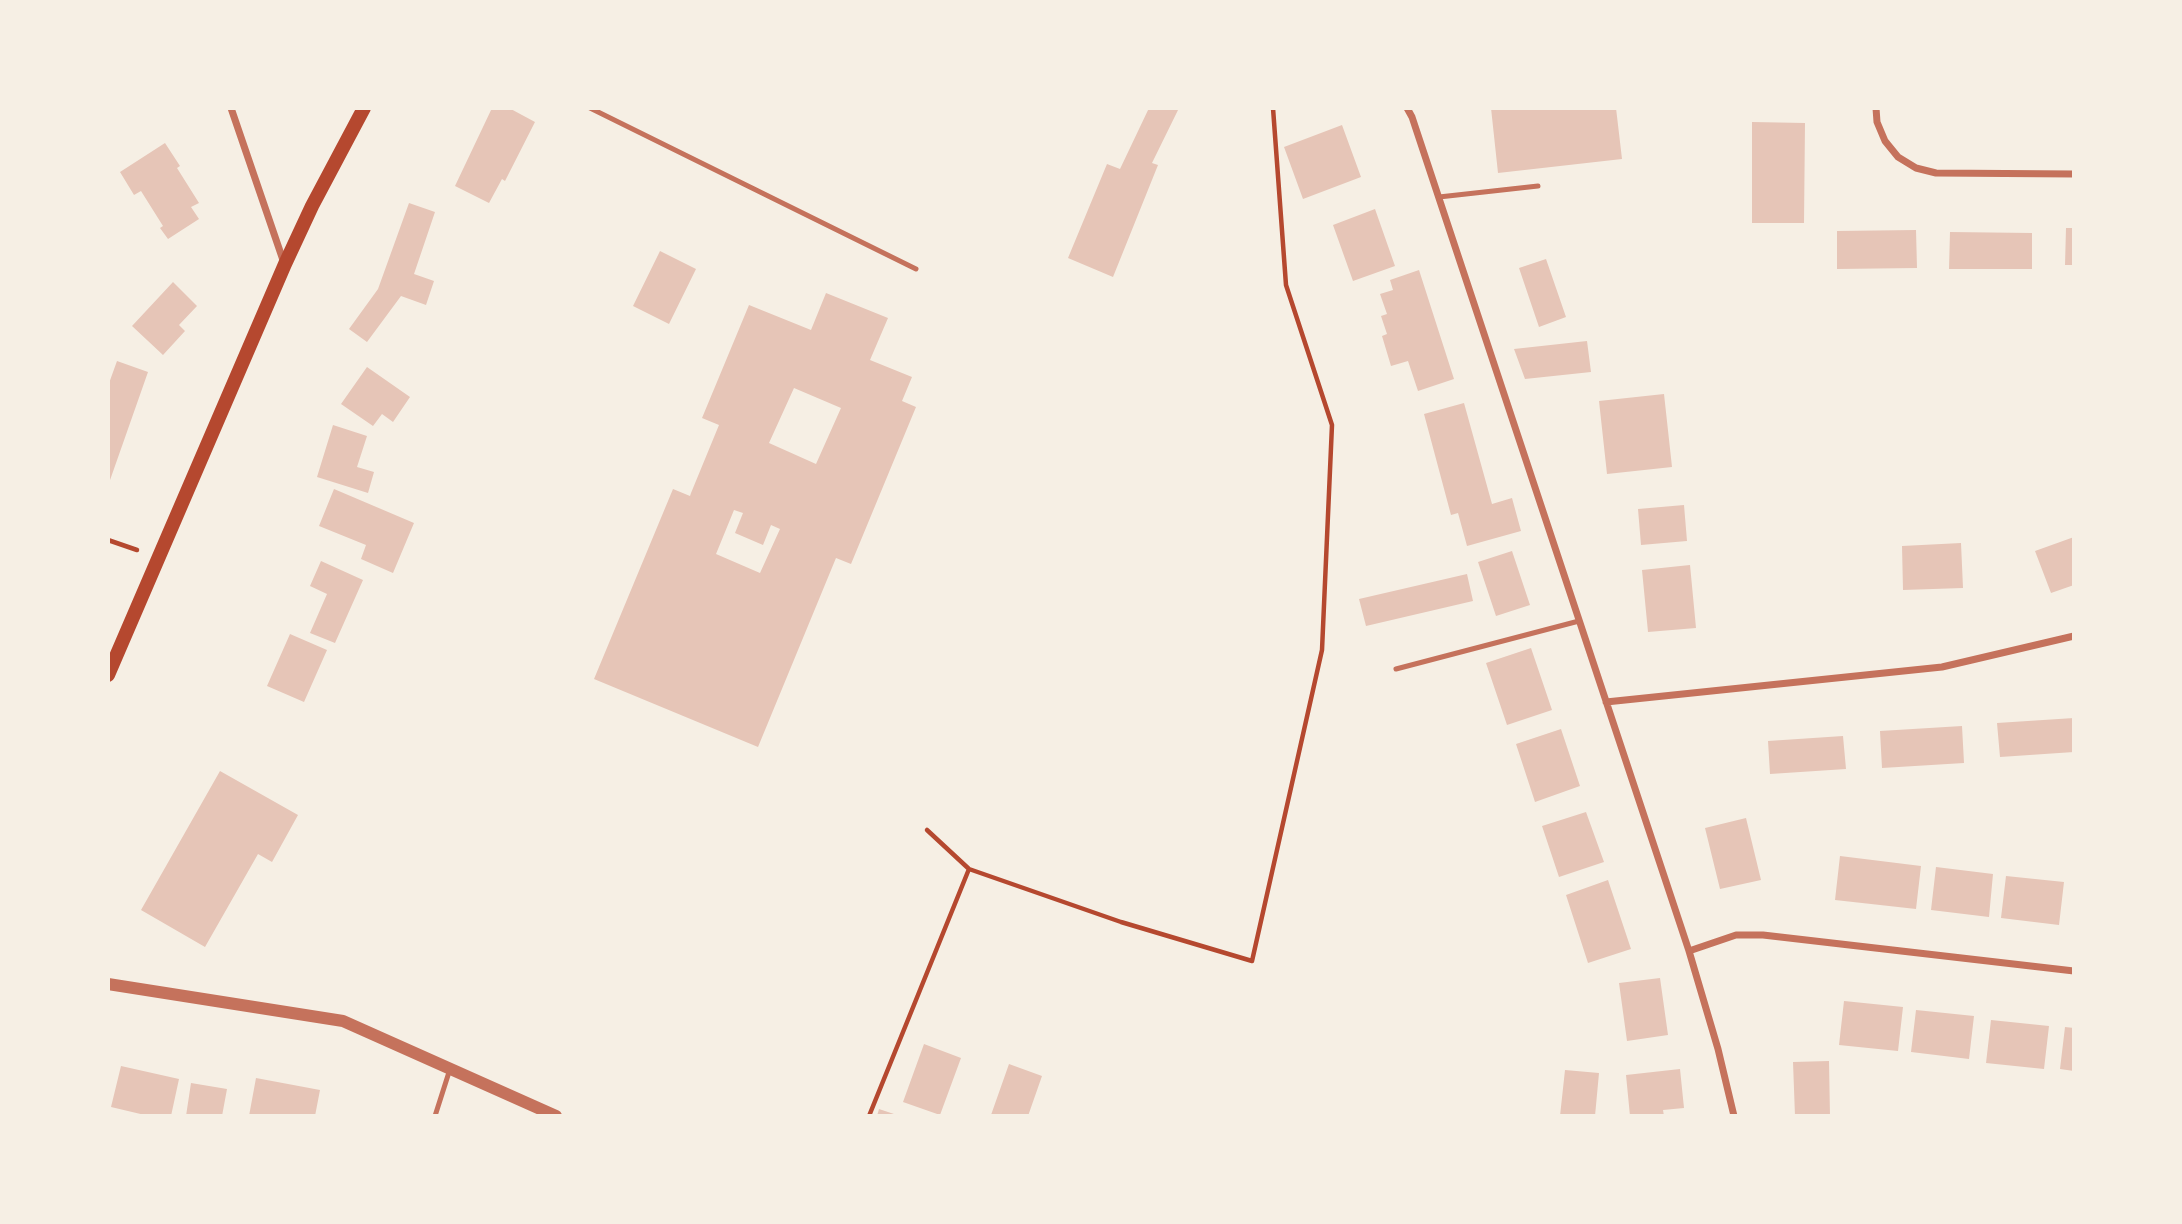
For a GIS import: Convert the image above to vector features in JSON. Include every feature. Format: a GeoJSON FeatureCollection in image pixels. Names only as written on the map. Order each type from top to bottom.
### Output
{"type":"FeatureCollection","features":[{"type":"Feature","properties":{"kind":"main road"},"geometry":{"type":"LineString","coordinates":[[108,675],[285,264],[312,206],[364,108]]}},
{"type":"Feature","properties":{"kind":"street"},"geometry":{"type":"LineString","coordinates":[[231,108],[285,264]]}},
{"type":"Feature","properties":{"kind":"street"},"geometry":{"type":"LineString","coordinates":[[1407,108],[1439,197],[1689,951],[1734,1115]]}},
{"type":"Feature","properties":{"kind":"street"},"geometry":{"type":"LineString","coordinates":[[1876,108],[1877,122],[1885,141],[1898,157],[1916,168],[1936,173],[2074,174]]}},
{"type":"Feature","properties":{"kind":"street"},"geometry":{"type":"LineString","coordinates":[[1606,702],[1942,667],[2074,636]]}},
{"type":"Feature","properties":{"kind":"street"},"geometry":{"type":"LineString","coordinates":[[1689,951],[1736,935],[1763,935],[2074,971]]}},
{"type":"Feature","properties":{"kind":"street"},"geometry":{"type":"LineString","coordinates":[[108,984],[343,1021],[556,1115]]}},
{"type":"Feature","properties":{"kind":"lane"},"geometry":{"type":"LineString","coordinates":[[590,108],[916,268]]}},
{"type":"Feature","properties":{"kind":"lane"},"geometry":{"type":"LineString","coordinates":[[1439,197],[1538,186]]}},
{"type":"Feature","properties":{"kind":"lane"},"geometry":{"type":"LineString","coordinates":[[1396,669],[1579,621]]}},
{"type":"Feature","properties":{"kind":"lane"},"geometry":{"type":"LineString","coordinates":[[435,1115],[450,1069]]}},
{"type":"Feature","properties":{"kind":"path"},"geometry":{"type":"LineString","coordinates":[[927,830],[969,869],[1121,922],[1252,961],[1322,650],[1332,425],[1286,285],[1273,108]]}},
{"type":"Feature","properties":{"kind":"path"},"geometry":{"type":"LineString","coordinates":[[869,1115],[969,869]]}},
{"type":"Feature","properties":{"kind":"building"},"geometry":{"type":"Polygon","coordinates":[[[492,108],[509,108],[535,122],[505,181],[502,179],[489,203],[455,186],[492,108]]]}},
{"type":"Feature","properties":{"kind":"building"},"geometry":{"type":"Polygon","coordinates":[[[1149,108],[1179,108],[1152,163],[1158,165],[1113,277],[1068,258],[1107,164],[1120,169],[1149,108]]]}},
{"type":"Feature","properties":{"kind":"building"},"geometry":{"type":"Polygon","coordinates":[[[1491,108],[1616,108],[1622,159],[1498,173],[1491,108]]]}},
{"type":"Feature","properties":{"kind":"building"},"geometry":{"type":"Polygon","coordinates":[[[1752,122],[1805,123],[1804,223],[1752,223],[1752,122]]]}},
{"type":"Feature","properties":{"kind":"building"},"geometry":{"type":"Polygon","coordinates":[[[1342,125],[1361,177],[1303,199],[1284,147],[1342,125]]]}},
{"type":"Feature","properties":{"kind":"building"},"geometry":{"type":"Polygon","coordinates":[[[165,143],[199,203],[191,207],[199,219],[168,239],[141,191],[134,195],[120,172],[165,143]]]}},
{"type":"Feature","properties":{"kind":"building"},"geometry":{"type":"Polygon","coordinates":[[[409,203],[435,212],[414,274],[434,281],[426,305],[401,296],[367,342],[349,329],[378,289],[409,203]]]}},
{"type":"Feature","properties":{"kind":"building"},"geometry":{"type":"Polygon","coordinates":[[[1375,209],[1395,266],[1353,281],[1333,225],[1375,209]]]}},
{"type":"Feature","properties":{"kind":"building"},"geometry":{"type":"Polygon","coordinates":[[[2066,228],[2074,228],[2074,265],[2065,265],[2066,228]]]}},
{"type":"Feature","properties":{"kind":"building"},"geometry":{"type":"Polygon","coordinates":[[[1916,230],[1917,268],[1837,269],[1837,231],[1916,230]]]}},
{"type":"Feature","properties":{"kind":"building"},"geometry":{"type":"Polygon","coordinates":[[[1950,232],[2032,233],[2032,269],[1949,269],[1950,232]]]}},
{"type":"Feature","properties":{"kind":"building"},"geometry":{"type":"Polygon","coordinates":[[[660,251],[696,269],[669,324],[633,306],[660,251]]]}},
{"type":"Feature","properties":{"kind":"building"},"geometry":{"type":"Polygon","coordinates":[[[1546,259],[1566,317],[1539,327],[1519,268],[1546,259]]]}},
{"type":"Feature","properties":{"kind":"building"},"geometry":{"type":"Polygon","coordinates":[[[1419,270],[1454,379],[1418,391],[1408,361],[1391,366],[1382,336],[1387,334],[1381,316],[1387,314],[1380,294],[1393,290],[1390,280],[1419,270]]]}},
{"type":"Feature","properties":{"kind":"building"},"geometry":{"type":"Polygon","coordinates":[[[173,282],[197,306],[179,325],[185,331],[163,355],[132,326],[173,282]]]}},
{"type":"Feature","properties":{"kind":"building"},"geometry":{"type":"Polygon","coordinates":[[[826,293],[888,318],[870,360],[912,377],[902,401],[916,407],[851,564],[836,558],[758,747],[594,679],[673,489],[690,496],[719,425],[702,418],[749,305],[811,330],[826,293]],[[794,388],[769,443],[816,464],[841,408],[794,388]],[[734,510],[716,554],[760,573],[780,529],[771,525],[763,545],[735,533],[743,513],[734,510]]]}},
{"type":"Feature","properties":{"kind":"building"},"geometry":{"type":"Polygon","coordinates":[[[1587,341],[1591,372],[1525,379],[1514,349],[1587,341]]]}},
{"type":"Feature","properties":{"kind":"building"},"geometry":{"type":"Polygon","coordinates":[[[117,361],[148,372],[109,483],[108,386],[117,361]]]}},
{"type":"Feature","properties":{"kind":"building"},"geometry":{"type":"Polygon","coordinates":[[[367,367],[410,397],[393,422],[382,414],[373,426],[341,404],[367,367]]]}},
{"type":"Feature","properties":{"kind":"building"},"geometry":{"type":"Polygon","coordinates":[[[1664,394],[1672,467],[1607,474],[1599,401],[1664,394]]]}},
{"type":"Feature","properties":{"kind":"building"},"geometry":{"type":"Polygon","coordinates":[[[1464,403],[1492,504],[1512,498],[1521,531],[1467,546],[1458,513],[1451,515],[1424,414],[1464,403]]]}},
{"type":"Feature","properties":{"kind":"building"},"geometry":{"type":"Polygon","coordinates":[[[333,425],[367,436],[357,467],[374,472],[368,493],[317,477],[333,425]]]}},
{"type":"Feature","properties":{"kind":"building"},"geometry":{"type":"Polygon","coordinates":[[[334,489],[414,523],[393,573],[361,559],[366,545],[319,526],[334,489]]]}},
{"type":"Feature","properties":{"kind":"building"},"geometry":{"type":"Polygon","coordinates":[[[1684,505],[1687,541],[1641,545],[1638,509],[1684,505]]]}},
{"type":"Feature","properties":{"kind":"building"},"geometry":{"type":"Polygon","coordinates":[[[2074,537],[2074,585],[2051,593],[2035,551],[2074,537]]]}},
{"type":"Feature","properties":{"kind":"building"},"geometry":{"type":"Polygon","coordinates":[[[1961,543],[1963,588],[1903,590],[1902,546],[1961,543]]]}},
{"type":"Feature","properties":{"kind":"building"},"geometry":{"type":"Polygon","coordinates":[[[1512,551],[1530,605],[1496,616],[1478,562],[1512,551]]]}},
{"type":"Feature","properties":{"kind":"building"},"geometry":{"type":"Polygon","coordinates":[[[321,561],[363,580],[335,643],[310,633],[327,594],[310,586],[321,561]]]}},
{"type":"Feature","properties":{"kind":"building"},"geometry":{"type":"Polygon","coordinates":[[[1690,565],[1696,628],[1648,632],[1642,570],[1690,565]]]}},
{"type":"Feature","properties":{"kind":"building"},"geometry":{"type":"Polygon","coordinates":[[[1467,574],[1473,601],[1366,626],[1359,599],[1467,574]]]}},
{"type":"Feature","properties":{"kind":"building"},"geometry":{"type":"Polygon","coordinates":[[[290,634],[327,650],[304,702],[267,686],[290,634]]]}},
{"type":"Feature","properties":{"kind":"building"},"geometry":{"type":"Polygon","coordinates":[[[1531,648],[1552,710],[1507,725],[1486,663],[1531,648]]]}},
{"type":"Feature","properties":{"kind":"building"},"geometry":{"type":"Polygon","coordinates":[[[2074,718],[2074,752],[2000,757],[1997,723],[2074,718]]]}},
{"type":"Feature","properties":{"kind":"building"},"geometry":{"type":"Polygon","coordinates":[[[1962,726],[1964,763],[1882,768],[1880,731],[1962,726]]]}},
{"type":"Feature","properties":{"kind":"building"},"geometry":{"type":"Polygon","coordinates":[[[1561,729],[1580,786],[1535,802],[1516,744],[1561,729]]]}},
{"type":"Feature","properties":{"kind":"building"},"geometry":{"type":"Polygon","coordinates":[[[1843,736],[1846,769],[1770,774],[1768,741],[1843,736]]]}},
{"type":"Feature","properties":{"kind":"building"},"geometry":{"type":"Polygon","coordinates":[[[220,771],[298,815],[272,862],[258,854],[205,947],[141,910],[220,771]]]}},
{"type":"Feature","properties":{"kind":"building"},"geometry":{"type":"Polygon","coordinates":[[[1586,812],[1604,862],[1559,877],[1542,826],[1586,812]]]}},
{"type":"Feature","properties":{"kind":"building"},"geometry":{"type":"Polygon","coordinates":[[[1746,818],[1761,880],[1720,889],[1705,828],[1746,818]]]}},
{"type":"Feature","properties":{"kind":"building"},"geometry":{"type":"Polygon","coordinates":[[[1840,856],[1921,866],[1916,909],[1835,900],[1840,856]]]}},
{"type":"Feature","properties":{"kind":"building"},"geometry":{"type":"Polygon","coordinates":[[[1936,867],[1993,874],[1989,917],[1931,910],[1936,867]]]}},
{"type":"Feature","properties":{"kind":"building"},"geometry":{"type":"Polygon","coordinates":[[[2006,876],[2064,882],[2059,925],[2001,918],[2006,876]]]}},
{"type":"Feature","properties":{"kind":"building"},"geometry":{"type":"Polygon","coordinates":[[[1608,880],[1631,949],[1588,963],[1566,895],[1608,880]]]}},
{"type":"Feature","properties":{"kind":"building"},"geometry":{"type":"Polygon","coordinates":[[[1660,978],[1668,1035],[1627,1041],[1619,983],[1660,978]]]}},
{"type":"Feature","properties":{"kind":"building"},"geometry":{"type":"Polygon","coordinates":[[[1844,1001],[1903,1007],[1898,1051],[1839,1045],[1844,1001]]]}},
{"type":"Feature","properties":{"kind":"building"},"geometry":{"type":"Polygon","coordinates":[[[1916,1010],[1974,1016],[1969,1059],[1911,1052],[1916,1010]]]}},
{"type":"Feature","properties":{"kind":"building"},"geometry":{"type":"Polygon","coordinates":[[[1991,1020],[2049,1026],[2044,1069],[1986,1063],[1991,1020]]]}},
{"type":"Feature","properties":{"kind":"building"},"geometry":{"type":"Polygon","coordinates":[[[2065,1027],[2074,1028],[2074,1071],[2060,1069],[2065,1027]]]}},
{"type":"Feature","properties":{"kind":"building"},"geometry":{"type":"Polygon","coordinates":[[[924,1044],[961,1058],[940,1115],[903,1102],[924,1044]]]}},
{"type":"Feature","properties":{"kind":"building"},"geometry":{"type":"Polygon","coordinates":[[[1829,1061],[1830,1116],[1795,1116],[1793,1062],[1829,1061]]]}},
{"type":"Feature","properties":{"kind":"building"},"geometry":{"type":"Polygon","coordinates":[[[1009,1064],[1042,1076],[1028,1116],[991,1115],[1009,1064]]]}},
{"type":"Feature","properties":{"kind":"building"},"geometry":{"type":"Polygon","coordinates":[[[121,1066],[179,1079],[171,1116],[149,1116],[111,1107],[121,1066]]]}},
{"type":"Feature","properties":{"kind":"building"},"geometry":{"type":"Polygon","coordinates":[[[1680,1069],[1684,1108],[1663,1110],[1664,1116],[1630,1116],[1626,1075],[1680,1069]]]}},
{"type":"Feature","properties":{"kind":"building"},"geometry":{"type":"Polygon","coordinates":[[[1565,1070],[1599,1073],[1595,1116],[1560,1116],[1565,1070]]]}},
{"type":"Feature","properties":{"kind":"building"},"geometry":{"type":"Polygon","coordinates":[[[256,1078],[320,1090],[315,1116],[249,1116],[256,1078]]]}},
{"type":"Feature","properties":{"kind":"building"},"geometry":{"type":"Polygon","coordinates":[[[191,1083],[227,1089],[222,1116],[186,1116],[191,1083]]]}},
{"type":"Feature","properties":{"kind":"building"},"geometry":{"type":"Polygon","coordinates":[[[879,1109],[897,1115],[897,1116],[877,1116],[879,1109]]]}}]}
